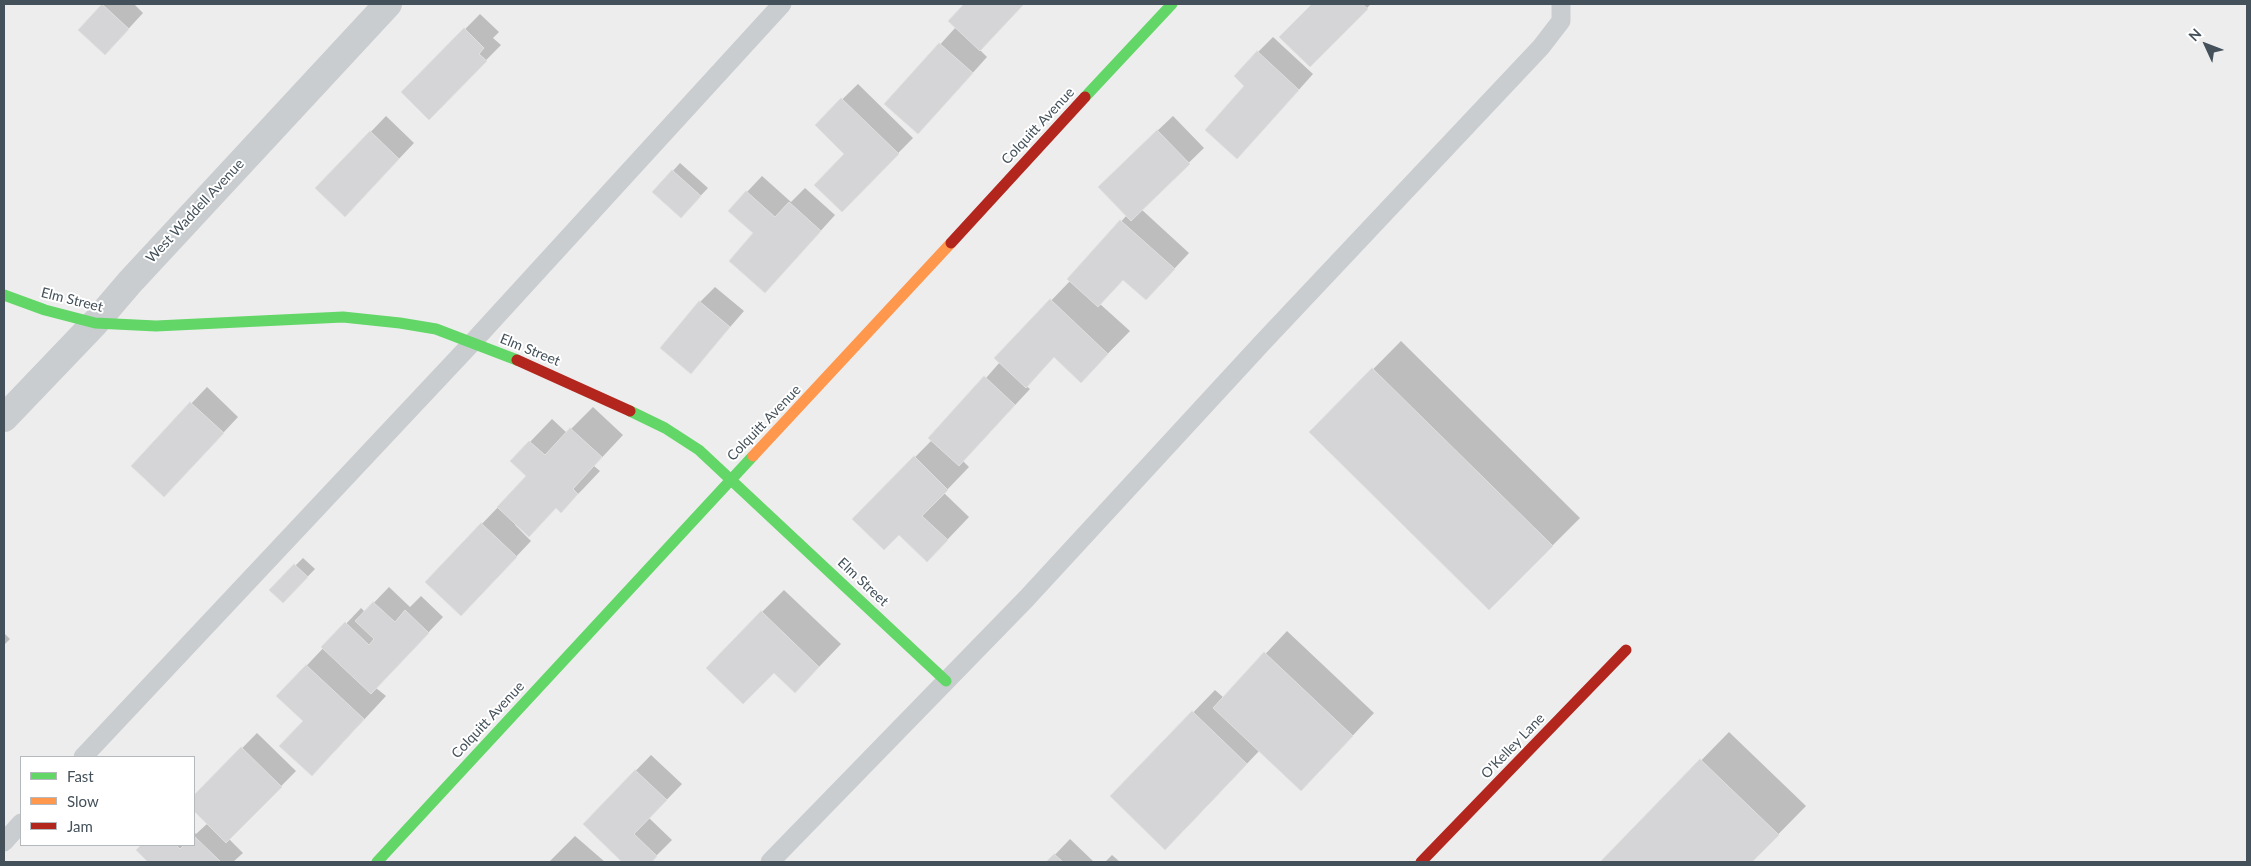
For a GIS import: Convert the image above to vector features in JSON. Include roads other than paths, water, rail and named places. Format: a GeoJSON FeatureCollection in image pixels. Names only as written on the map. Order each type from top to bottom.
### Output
{"type":"FeatureCollection","features":[{"type":"Feature","properties":{"kind":"street","name":"West Waddell Avenue"},"geometry":{"type":"LineString","coordinates":[[4,418],[95,323],[130,282],[388,4]]}},
{"type":"Feature","properties":{"kind":"street","name":"Colquitt Avenue"},"geometry":{"type":"LineString","coordinates":[[376,862],[730,479],[778,431],[1172,4]]}},
{"type":"Feature","properties":{"kind":"street","name":"Elm Street"},"geometry":{"type":"LineString","coordinates":[[4,295],[45,310],[95,323],[156,326],[343,317],[436,329],[471,344],[534,366],[665,428],[699,450],[946,681]]}},
{"type":"Feature","properties":{"kind":"street","name":"O'Kelley Lane"},"geometry":{"type":"LineString","coordinates":[[1421,862],[1626,650]]}},
{"type":"Feature","properties":{"kind":"lane"},"geometry":{"type":"LineString","coordinates":[[84,756],[471,344],[782,4]]}},
{"type":"Feature","properties":{"kind":"lane"},"geometry":{"type":"LineString","coordinates":[[770,862],[1026,599],[1262,342],[1541,47],[1561,21],[1562,4]]}},
{"type":"Feature","properties":{"kind":"lane"},"geometry":{"type":"LineString","coordinates":[[4,842],[20,824]]}}]}
